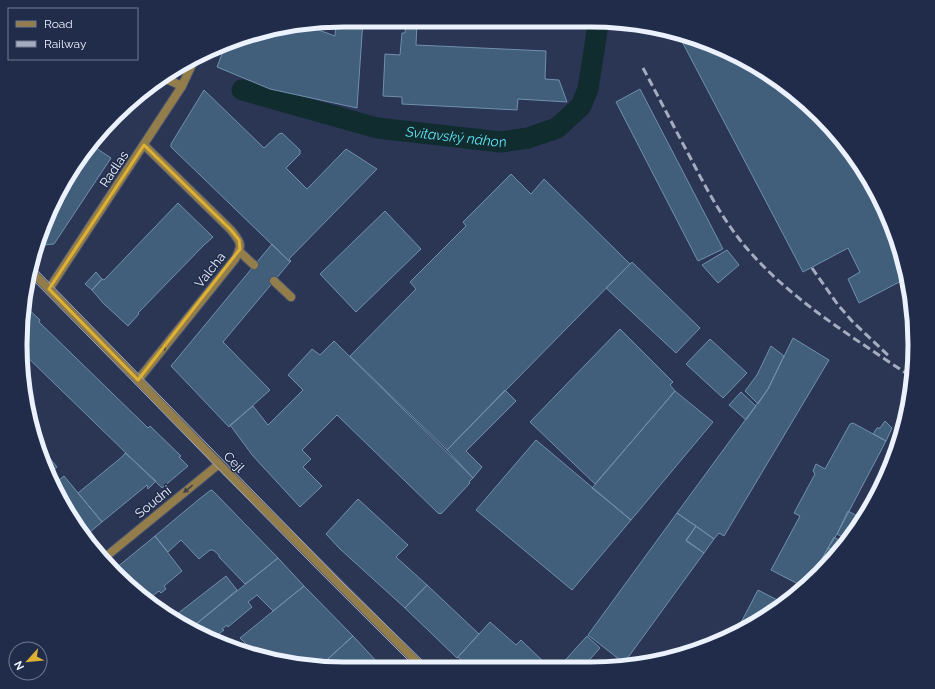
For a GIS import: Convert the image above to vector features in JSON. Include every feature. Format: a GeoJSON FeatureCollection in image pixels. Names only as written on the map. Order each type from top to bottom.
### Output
{"type":"FeatureCollection","features":[{"type":"Feature","properties":{"kind":"street","name":"Radlas"},"geometry":{"type":"LineString","coordinates":[[49,289],[182,86],[191,67]]}},
{"type":"Feature","properties":{"kind":"street"},"geometry":{"type":"LineString","coordinates":[[169,80],[182,86]]}},
{"type":"Feature","properties":{"kind":"street","name":"Valcha"},"geometry":{"type":"LineString","coordinates":[[138,380],[235,259],[240,249],[239,240],[231,230],[144,145]]}},
{"type":"Feature","properties":{"kind":"street"},"geometry":{"type":"LineString","coordinates":[[239,251],[254,265]]}},
{"type":"Feature","properties":{"kind":"street","name":"Cejl"},"geometry":{"type":"LineString","coordinates":[[35,275],[219,464],[417,662]]}},
{"type":"Feature","properties":{"kind":"street"},"geometry":{"type":"LineString","coordinates":[[274,281],[291,297]]}},
{"type":"Feature","properties":{"kind":"street","name":"Soudní"},"geometry":{"type":"LineString","coordinates":[[107,555],[219,464]]}},
{"type":"Feature","properties":{"kind":"highlighted area"},"geometry":{"type":"Polygon","coordinates":[[[144,145],[231,230],[239,240],[240,249],[138,380],[49,289],[144,145]]]}},
{"type":"Feature","properties":{"kind":"building"},"geometry":{"type":"Polygon","coordinates":[[[336,27],[363,27],[357,108],[270,89],[217,67],[223,51],[262,38],[283,33],[315,29],[335,36],[336,27]]]}},
{"type":"Feature","properties":{"kind":"building"},"geometry":{"type":"Polygon","coordinates":[[[406,27],[417,27],[416,45],[546,51],[545,79],[559,80],[567,102],[518,99],[517,110],[402,104],[402,97],[383,96],[385,54],[400,55],[402,33],[405,33],[406,27]]]}},
{"type":"Feature","properties":{"kind":"building"},"geometry":{"type":"Polygon","coordinates":[[[681,41],[712,51],[767,81],[800,106],[829,135],[854,168],[875,204],[891,242],[901,281],[859,303],[848,279],[860,272],[848,248],[803,272],[681,41]]]}},
{"type":"Feature","properties":{"kind":"building"},"geometry":{"type":"Polygon","coordinates":[[[640,89],[723,249],[698,261],[616,102],[640,89]]]}},
{"type":"Feature","properties":{"kind":"building"},"geometry":{"type":"Polygon","coordinates":[[[204,90],[264,148],[282,133],[300,150],[300,154],[286,168],[307,189],[346,149],[377,169],[289,259],[291,261],[290,262],[171,147],[171,144],[204,90]]]}},
{"type":"Feature","properties":{"kind":"building"},"geometry":{"type":"Polygon","coordinates":[[[96,148],[111,158],[54,244],[44,245],[51,223],[60,204],[81,168],[96,148]]]}},
{"type":"Feature","properties":{"kind":"building"},"geometry":{"type":"Polygon","coordinates":[[[511,174],[531,194],[544,179],[630,264],[447,450],[350,356],[416,289],[410,282],[466,226],[463,222],[511,174]]]}},
{"type":"Feature","properties":{"kind":"building"},"geometry":{"type":"Polygon","coordinates":[[[178,203],[213,237],[138,313],[139,314],[128,326],[103,303],[92,290],[102,279],[104,280],[178,203]]]}},
{"type":"Feature","properties":{"kind":"building"},"geometry":{"type":"Polygon","coordinates":[[[385,211],[421,249],[356,312],[320,274],[385,211]]]}},
{"type":"Feature","properties":{"kind":"building"},"geometry":{"type":"Polygon","coordinates":[[[272,244],[290,262],[223,342],[270,390],[229,427],[171,366],[272,244]]]}},
{"type":"Feature","properties":{"kind":"building"},"geometry":{"type":"Polygon","coordinates":[[[727,250],[739,265],[718,283],[702,265],[727,250]]]}},
{"type":"Feature","properties":{"kind":"building"},"geometry":{"type":"Polygon","coordinates":[[[632,262],[700,328],[676,353],[606,288],[632,262]]]}},
{"type":"Feature","properties":{"kind":"building"},"geometry":{"type":"Polygon","coordinates":[[[96,272],[102,279],[92,290],[85,284],[96,272]]]}},
{"type":"Feature","properties":{"kind":"building"},"geometry":{"type":"Polygon","coordinates":[[[29,310],[40,320],[39,322],[148,428],[150,426],[181,456],[179,457],[188,466],[162,488],[28,357],[29,310]]]}},
{"type":"Feature","properties":{"kind":"building"},"geometry":{"type":"Polygon","coordinates":[[[620,329],[673,382],[670,385],[675,391],[595,484],[530,422],[620,329]]]}},
{"type":"Feature","properties":{"kind":"building"},"geometry":{"type":"Polygon","coordinates":[[[793,338],[829,360],[724,536],[719,533],[714,539],[677,513],[768,389],[793,338]]]}},
{"type":"Feature","properties":{"kind":"building"},"geometry":{"type":"Polygon","coordinates":[[[710,339],[747,373],[723,398],[686,364],[710,339]]]}},
{"type":"Feature","properties":{"kind":"building"},"geometry":{"type":"Polygon","coordinates":[[[334,341],[473,478],[441,514],[439,514],[337,415],[302,450],[311,459],[303,467],[322,486],[300,507],[253,456],[230,425],[253,406],[268,425],[303,390],[288,375],[312,349],[320,355],[334,341]]]}},
{"type":"Feature","properties":{"kind":"building"},"geometry":{"type":"Polygon","coordinates":[[[771,346],[784,356],[768,389],[758,404],[745,391],[757,375],[771,346]]]}},
{"type":"Feature","properties":{"kind":"building"},"geometry":{"type":"Polygon","coordinates":[[[505,390],[516,401],[466,451],[482,467],[473,478],[447,450],[505,390]]]}},
{"type":"Feature","properties":{"kind":"building"},"geometry":{"type":"Polygon","coordinates":[[[675,391],[713,422],[631,520],[592,488],[675,391]]]}},
{"type":"Feature","properties":{"kind":"building"},"geometry":{"type":"Polygon","coordinates":[[[741,392],[756,406],[746,420],[729,405],[741,392]]]}},
{"type":"Feature","properties":{"kind":"building"},"geometry":{"type":"Polygon","coordinates":[[[885,421],[892,428],[886,441],[873,434],[885,421]]]}},
{"type":"Feature","properties":{"kind":"building"},"geometry":{"type":"Polygon","coordinates":[[[853,423],[886,441],[837,534],[819,565],[799,584],[771,570],[800,516],[794,513],[815,474],[813,471],[816,464],[825,469],[850,424],[853,423]]]}},
{"type":"Feature","properties":{"kind":"building"},"geometry":{"type":"Polygon","coordinates":[[[536,440],[631,520],[572,590],[476,510],[536,440]]]}},
{"type":"Feature","properties":{"kind":"building"},"geometry":{"type":"Polygon","coordinates":[[[125,453],[156,481],[148,489],[147,485],[102,522],[78,493],[125,453]]]}},
{"type":"Feature","properties":{"kind":"building"},"geometry":{"type":"Polygon","coordinates":[[[47,454],[57,467],[53,470],[47,454]]]}},
{"type":"Feature","properties":{"kind":"building"},"geometry":{"type":"Polygon","coordinates":[[[64,476],[102,522],[89,533],[70,503],[58,481],[64,476]]]}},
{"type":"Feature","properties":{"kind":"building"},"geometry":{"type":"Polygon","coordinates":[[[211,490],[278,558],[245,584],[213,550],[210,550],[199,559],[181,540],[168,552],[155,536],[211,490]]]}},
{"type":"Feature","properties":{"kind":"building"},"geometry":{"type":"Polygon","coordinates":[[[358,499],[408,545],[396,557],[427,585],[405,608],[340,549],[326,534],[358,499]]]}},
{"type":"Feature","properties":{"kind":"building"},"geometry":{"type":"Polygon","coordinates":[[[848,511],[857,516],[843,537],[837,534],[848,511]]]}},
{"type":"Feature","properties":{"kind":"building"},"geometry":{"type":"Polygon","coordinates":[[[677,513],[696,526],[686,541],[704,553],[627,660],[620,660],[588,635],[677,513]]]}},
{"type":"Feature","properties":{"kind":"building"},"geometry":{"type":"Polygon","coordinates":[[[696,526],[714,539],[704,553],[686,540],[696,526]]]}},
{"type":"Feature","properties":{"kind":"building"},"geometry":{"type":"Polygon","coordinates":[[[155,536],[182,571],[164,586],[166,589],[161,593],[159,591],[152,596],[118,567],[155,536]]]}},
{"type":"Feature","properties":{"kind":"building"},"geometry":{"type":"Polygon","coordinates":[[[834,537],[840,541],[832,550],[828,548],[834,537]]]}},
{"type":"Feature","properties":{"kind":"building"},"geometry":{"type":"Polygon","coordinates":[[[828,548],[832,550],[829,554],[819,565],[828,548]]]}},
{"type":"Feature","properties":{"kind":"building"},"geometry":{"type":"Polygon","coordinates":[[[278,558],[304,586],[273,611],[257,595],[248,602],[252,607],[228,627],[227,625],[222,629],[224,630],[217,635],[196,624],[278,558]]]}},
{"type":"Feature","properties":{"kind":"building"},"geometry":{"type":"Polygon","coordinates":[[[226,576],[237,590],[196,624],[177,614],[226,576]]]}},
{"type":"Feature","properties":{"kind":"building"},"geometry":{"type":"Polygon","coordinates":[[[427,585],[479,634],[457,658],[405,608],[427,585]]]}},
{"type":"Feature","properties":{"kind":"building"},"geometry":{"type":"Polygon","coordinates":[[[304,586],[353,636],[325,661],[283,656],[262,651],[249,647],[240,638],[304,586]]]}},
{"type":"Feature","properties":{"kind":"building"},"geometry":{"type":"Polygon","coordinates":[[[758,590],[778,600],[767,608],[740,624],[758,590]]]}},
{"type":"Feature","properties":{"kind":"building"},"geometry":{"type":"Polygon","coordinates":[[[490,622],[516,645],[521,640],[544,662],[464,662],[458,657],[490,622]]]}},
{"type":"Feature","properties":{"kind":"building"},"geometry":{"type":"Polygon","coordinates":[[[353,636],[377,662],[344,662],[325,661],[353,636]]]}},
{"type":"Feature","properties":{"kind":"building"},"geometry":{"type":"Polygon","coordinates":[[[587,636],[600,648],[587,662],[564,662],[587,636]]]}},
{"type":"Feature","properties":{"kind":"waterway","name":"Svitavský náhon"},"geometry":{"type":"LineString","coordinates":[[242,90],[377,128],[501,142],[528,138],[557,128],[581,106],[588,89],[598,27]]}},
{"type":"Feature","properties":{"kind":"tram line"},"geometry":{"type":"LineString","coordinates":[[36,269],[344,584],[424,662]]}},
{"type":"Feature","properties":{"kind":"tram line"},"geometry":{"type":"LineString","coordinates":[[34,281],[318,571],[410,662]]}},
{"type":"Feature","properties":{"kind":"railway"},"geometry":{"type":"LineString","coordinates":[[643,68],[710,194],[732,230],[750,252],[786,288],[806,304],[906,373]]}},
{"type":"Feature","properties":{"kind":"railway"},"geometry":{"type":"LineString","coordinates":[[812,268],[838,305],[852,321],[890,357]]}}]}
